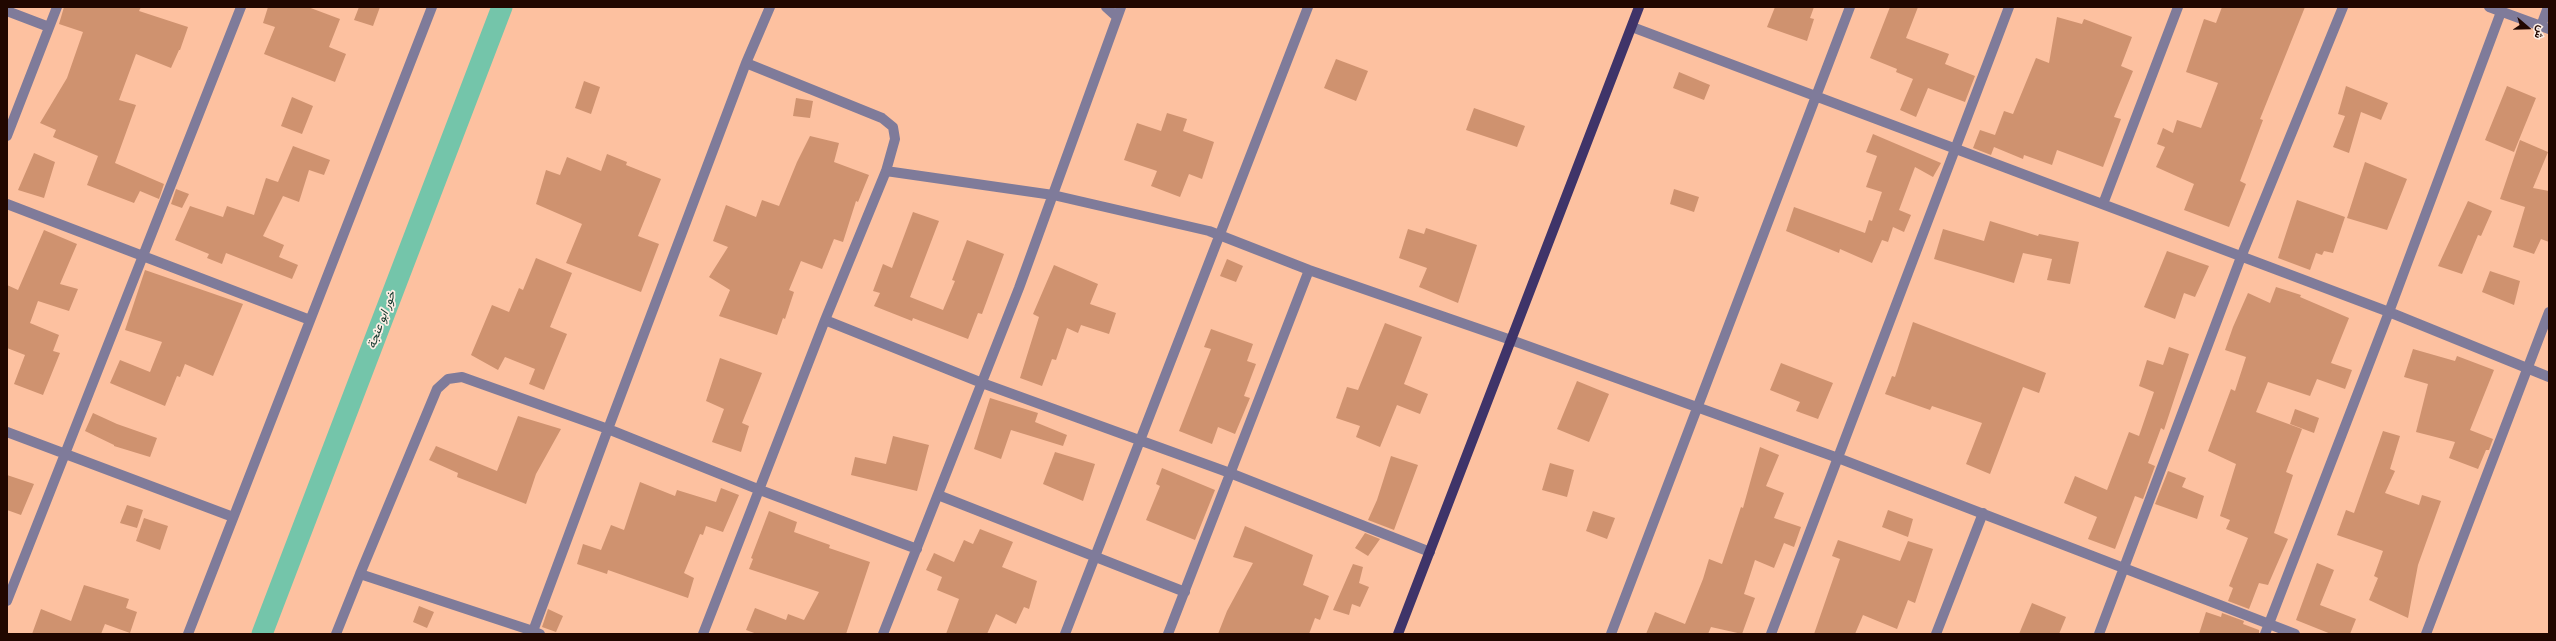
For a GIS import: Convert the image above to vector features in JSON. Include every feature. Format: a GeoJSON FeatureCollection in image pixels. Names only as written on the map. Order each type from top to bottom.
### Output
{"type":"FeatureCollection","features":[{"type":"Feature","properties":{"kind":"main road"},"geometry":{"type":"LineString","coordinates":[[1398,634],[1639,7]]}},
{"type":"Feature","properties":{"kind":"street"},"geometry":{"type":"LineString","coordinates":[[7,136],[57,7]]}},
{"type":"Feature","properties":{"kind":"street"},"geometry":{"type":"LineString","coordinates":[[7,601],[65,452],[145,256],[241,7]]}},
{"type":"Feature","properties":{"kind":"street"},"geometry":{"type":"LineString","coordinates":[[188,634],[432,7]]}},
{"type":"Feature","properties":{"kind":"street"},"geometry":{"type":"LineString","coordinates":[[360,574],[535,633],[608,429],[746,63],[770,7]]}},
{"type":"Feature","properties":{"kind":"street"},"geometry":{"type":"LineString","coordinates":[[1106,7],[1117,17]]}},
{"type":"Feature","properties":{"kind":"street"},"geometry":{"type":"LineString","coordinates":[[883,634],[982,382],[1053,195],[1121,7]]}},
{"type":"Feature","properties":{"kind":"street"},"geometry":{"type":"LineString","coordinates":[[1065,634],[1308,7]]}},
{"type":"Feature","properties":{"kind":"street"},"geometry":{"type":"LineString","coordinates":[[1611,634],[1850,7]]}},
{"type":"Feature","properties":{"kind":"street"},"geometry":{"type":"LineString","coordinates":[[1771,634],[2009,7]]}},
{"type":"Feature","properties":{"kind":"street"},"geometry":{"type":"LineString","coordinates":[[2103,204],[2178,7]]}},
{"type":"Feature","properties":{"kind":"street"},"geometry":{"type":"LineString","coordinates":[[2099,634],[2241,257],[2343,7]]}},
{"type":"Feature","properties":{"kind":"street"},"geometry":{"type":"LineString","coordinates":[[2489,7],[2545,28],[2548,7]]}},
{"type":"Feature","properties":{"kind":"street"},"geometry":{"type":"LineString","coordinates":[[7,11],[49,27]]}},
{"type":"Feature","properties":{"kind":"street"},"geometry":{"type":"LineString","coordinates":[[2265,634],[2390,312],[2501,12]]}},
{"type":"Feature","properties":{"kind":"street"},"geometry":{"type":"LineString","coordinates":[[1632,27],[1957,147],[2241,257],[2390,312],[2549,377]]}},
{"type":"Feature","properties":{"kind":"street"},"geometry":{"type":"LineString","coordinates":[[703,634],[825,320],[886,171],[895,139],[893,127],[882,118],[746,63]]}},
{"type":"Feature","properties":{"kind":"street"},"geometry":{"type":"LineString","coordinates":[[886,171],[1053,195],[1220,234],[1309,270],[1511,340],[1698,409],[1838,458],[1983,512],[2296,634]]}},
{"type":"Feature","properties":{"kind":"street"},"geometry":{"type":"LineString","coordinates":[[7,204],[310,320]]}},
{"type":"Feature","properties":{"kind":"street"},"geometry":{"type":"LineString","coordinates":[[1168,634],[1309,270]]}},
{"type":"Feature","properties":{"kind":"street"},"geometry":{"type":"LineString","coordinates":[[2426,634],[2549,312]]}},
{"type":"Feature","properties":{"kind":"street"},"geometry":{"type":"LineString","coordinates":[[825,320],[982,382],[1230,473],[1430,552]]}},
{"type":"Feature","properties":{"kind":"street"},"geometry":{"type":"LineString","coordinates":[[336,634],[437,389],[448,379],[462,377],[608,429],[760,490],[917,549]]}},
{"type":"Feature","properties":{"kind":"street"},"geometry":{"type":"LineString","coordinates":[[7,432],[65,452],[233,517]]}},
{"type":"Feature","properties":{"kind":"street"},"geometry":{"type":"LineString","coordinates":[[938,495],[1094,558],[1184,592]]}},
{"type":"Feature","properties":{"kind":"street"},"geometry":{"type":"LineString","coordinates":[[1936,634],[1983,512]]}},
{"type":"Feature","properties":{"kind":"building"},"geometry":{"type":"Polygon","coordinates":[[[64,7],[141,7],[139,11],[188,27],[180,50],[171,68],[136,54],[119,100],[136,105],[115,163],[164,184],[159,199],[140,191],[134,203],[87,185],[98,156],[53,137],[56,130],[40,123],[67,78],[83,32],[59,24],[64,7]]]}},
{"type":"Feature","properties":{"kind":"building"},"geometry":{"type":"Polygon","coordinates":[[[268,7],[308,7],[340,19],[329,47],[346,54],[335,82],[264,54],[275,27],[263,23],[268,7]]]}},
{"type":"Feature","properties":{"kind":"building"},"geometry":{"type":"Polygon","coordinates":[[[359,7],[380,7],[373,26],[354,20],[359,7]]]}},
{"type":"Feature","properties":{"kind":"building"},"geometry":{"type":"Polygon","coordinates":[[[1775,7],[1814,7],[1810,18],[1814,19],[1807,41],[1767,27],[1775,7]]]}},
{"type":"Feature","properties":{"kind":"building"},"geometry":{"type":"Polygon","coordinates":[[[1890,7],[1918,7],[1906,38],[1949,54],[1945,64],[1975,76],[1965,102],[1928,88],[1916,117],[1900,110],[1913,79],[1896,72],[1897,69],[1870,58],[1890,7]]]}},
{"type":"Feature","properties":{"kind":"building"},"geometry":{"type":"Polygon","coordinates":[[[2222,7],[2305,7],[2260,119],[2263,120],[2240,181],[2246,184],[2229,227],[2184,210],[2194,184],[2156,167],[2165,147],[2157,144],[2163,128],[2173,133],[2177,120],[2201,128],[2218,83],[2186,72],[2204,19],[2216,23],[2222,7]]]}},
{"type":"Feature","properties":{"kind":"building"},"geometry":{"type":"Polygon","coordinates":[[[2057,17],[2082,24],[2084,19],[2132,37],[2121,66],[2133,71],[2114,117],[2121,119],[2103,167],[2057,150],[2052,165],[2024,155],[2023,159],[1994,147],[1991,155],[1973,148],[1980,130],[1995,135],[2004,111],[2013,114],[2036,58],[2049,63],[2057,17]]]}},
{"type":"Feature","properties":{"kind":"building"},"geometry":{"type":"Polygon","coordinates":[[[1336,59],[1368,71],[1356,101],[1324,88],[1336,59]]]}},
{"type":"Feature","properties":{"kind":"building"},"geometry":{"type":"Polygon","coordinates":[[[1679,72],[1710,85],[1704,100],[1673,88],[1679,72]]]}},
{"type":"Feature","properties":{"kind":"building"},"geometry":{"type":"Polygon","coordinates":[[[584,81],[600,87],[591,114],[575,108],[584,81]]]}},
{"type":"Feature","properties":{"kind":"building"},"geometry":{"type":"Polygon","coordinates":[[[2346,86],[2388,103],[2381,120],[2361,112],[2349,153],[2333,147],[2345,116],[2338,114],[2346,86]]]}},
{"type":"Feature","properties":{"kind":"building"},"geometry":{"type":"Polygon","coordinates":[[[2507,86],[2536,98],[2514,152],[2485,140],[2507,86]]]}},
{"type":"Feature","properties":{"kind":"building"},"geometry":{"type":"Polygon","coordinates":[[[292,97],[313,106],[302,134],[281,126],[292,97]]]}},
{"type":"Feature","properties":{"kind":"building"},"geometry":{"type":"Polygon","coordinates":[[[796,98],[813,101],[810,118],[793,116],[796,98]]]}},
{"type":"Feature","properties":{"kind":"building"},"geometry":{"type":"Polygon","coordinates":[[[1474,108],[1525,126],[1517,147],[1466,130],[1474,108]]]}},
{"type":"Feature","properties":{"kind":"building"},"geometry":{"type":"Polygon","coordinates":[[[1167,113],[1187,119],[1183,131],[1214,142],[1202,179],[1189,174],[1180,197],[1151,186],[1157,171],[1124,160],[1137,123],[1161,131],[1167,113]]]}},
{"type":"Feature","properties":{"kind":"building"},"geometry":{"type":"Polygon","coordinates":[[[1873,134],[1941,163],[1933,177],[1915,167],[1899,210],[1911,215],[1904,232],[1893,227],[1888,242],[1882,240],[1872,263],[1840,249],[1839,253],[1786,231],[1794,207],[1865,233],[1869,220],[1872,221],[1882,192],[1866,187],[1877,156],[1866,152],[1873,134]]]}},
{"type":"Feature","properties":{"kind":"building"},"geometry":{"type":"Polygon","coordinates":[[[810,136],[839,143],[834,162],[869,175],[858,202],[856,201],[843,242],[834,239],[822,269],[801,261],[789,290],[794,292],[785,319],[783,318],[777,335],[719,316],[730,290],[709,277],[728,247],[713,241],[726,205],[756,217],[762,200],[779,206],[797,162],[810,136]]]}},
{"type":"Feature","properties":{"kind":"building"},"geometry":{"type":"Polygon","coordinates":[[[2520,140],[2548,152],[2533,188],[2549,191],[2549,242],[2541,239],[2534,254],[2513,247],[2525,207],[2500,199],[2520,140]]]}},
{"type":"Feature","properties":{"kind":"building"},"geometry":{"type":"Polygon","coordinates":[[[293,146],[330,160],[324,175],[309,170],[299,202],[283,196],[263,236],[284,245],[279,257],[298,265],[292,279],[226,253],[222,264],[207,258],[209,254],[175,240],[190,206],[223,217],[227,206],[254,215],[266,178],[278,182],[293,146]]]}},
{"type":"Feature","properties":{"kind":"building"},"geometry":{"type":"Polygon","coordinates":[[[34,153],[55,162],[44,198],[18,190],[34,153]]]}},
{"type":"Feature","properties":{"kind":"building"},"geometry":{"type":"Polygon","coordinates":[[[607,154],[627,162],[626,165],[661,179],[638,236],[659,244],[641,292],[566,263],[582,224],[536,204],[546,170],[560,175],[567,157],[601,171],[607,154]]]}},
{"type":"Feature","properties":{"kind":"building"},"geometry":{"type":"Polygon","coordinates":[[[2365,162],[2407,179],[2387,230],[2347,218],[2365,162]]]}},
{"type":"Feature","properties":{"kind":"building"},"geometry":{"type":"Polygon","coordinates":[[[176,189],[189,194],[182,208],[171,204],[176,189]]]}},
{"type":"Feature","properties":{"kind":"building"},"geometry":{"type":"Polygon","coordinates":[[[1674,189],[1699,197],[1694,212],[1670,204],[1674,189]]]}},
{"type":"Feature","properties":{"kind":"building"},"geometry":{"type":"Polygon","coordinates":[[[2297,200],[2345,217],[2333,253],[2324,251],[2322,255],[2316,253],[2310,270],[2278,258],[2297,200]]]}},
{"type":"Feature","properties":{"kind":"building"},"geometry":{"type":"Polygon","coordinates":[[[2468,201],[2492,211],[2481,236],[2478,235],[2462,274],[2438,266],[2468,201]]]}},
{"type":"Feature","properties":{"kind":"building"},"geometry":{"type":"Polygon","coordinates":[[[913,212],[939,221],[910,297],[943,310],[955,281],[952,280],[967,240],[1004,254],[982,314],[978,313],[968,339],[913,318],[912,321],[874,306],[880,293],[873,291],[883,264],[892,268],[913,212]]]}},
{"type":"Feature","properties":{"kind":"building"},"geometry":{"type":"Polygon","coordinates":[[[1990,221],[2038,236],[2039,234],[2079,242],[2070,284],[2047,280],[2052,259],[2023,253],[2014,283],[1934,259],[1943,229],[1984,241],[1990,221]]]}},
{"type":"Feature","properties":{"kind":"building"},"geometry":{"type":"Polygon","coordinates":[[[1426,228],[1477,245],[1458,303],[1419,287],[1427,268],[1399,258],[1408,229],[1424,234],[1426,228]]]}},
{"type":"Feature","properties":{"kind":"building"},"geometry":{"type":"Polygon","coordinates":[[[44,230],[77,244],[60,284],[78,289],[69,311],[38,301],[30,323],[59,335],[53,351],[60,353],[43,395],[14,384],[25,355],[7,348],[7,285],[18,290],[44,230]]]}},
{"type":"Feature","properties":{"kind":"building"},"geometry":{"type":"Polygon","coordinates":[[[2167,251],[2209,266],[2195,297],[2184,293],[2175,319],[2144,307],[2167,251]]]}},
{"type":"Feature","properties":{"kind":"building"},"geometry":{"type":"Polygon","coordinates":[[[536,258],[572,273],[550,327],[567,334],[544,390],[529,384],[535,369],[505,357],[498,370],[471,355],[492,305],[509,312],[519,288],[523,290],[536,258]]]}},
{"type":"Feature","properties":{"kind":"building"},"geometry":{"type":"Polygon","coordinates":[[[1227,259],[1243,266],[1236,282],[1220,276],[1227,259]]]}},
{"type":"Feature","properties":{"kind":"building"},"geometry":{"type":"Polygon","coordinates":[[[1054,265],[1098,284],[1090,304],[1116,313],[1109,334],[1081,325],[1078,333],[1067,328],[1056,360],[1052,359],[1042,386],[1020,378],[1039,317],[1033,314],[1054,265]]]}},
{"type":"Feature","properties":{"kind":"building"},"geometry":{"type":"Polygon","coordinates":[[[145,270],[243,304],[213,376],[185,364],[180,377],[177,376],[165,406],[110,383],[120,360],[150,372],[162,342],[125,330],[145,270]]]}},
{"type":"Feature","properties":{"kind":"building"},"geometry":{"type":"Polygon","coordinates":[[[2490,271],[2520,281],[2514,305],[2482,292],[2490,271]]]}},
{"type":"Feature","properties":{"kind":"building"},"geometry":{"type":"Polygon","coordinates":[[[2276,287],[2301,295],[2300,297],[2349,318],[2331,363],[2352,370],[2345,389],[2317,379],[2310,396],[2268,382],[2256,412],[2302,429],[2286,472],[2293,475],[2274,533],[2288,539],[2268,585],[2259,583],[2249,609],[2228,601],[2233,588],[2229,586],[2248,538],[2226,529],[2230,520],[2220,516],[2236,464],[2208,451],[2231,389],[2235,391],[2246,357],[2225,350],[2233,327],[2248,293],[2270,303],[2276,287]]]}},
{"type":"Feature","properties":{"kind":"building"},"geometry":{"type":"Polygon","coordinates":[[[1913,322],[2046,373],[2039,393],[2023,387],[1990,474],[1966,464],[1982,423],[1932,406],[1930,410],[1885,394],[1892,376],[1895,377],[1913,322]]]}},
{"type":"Feature","properties":{"kind":"building"},"geometry":{"type":"Polygon","coordinates":[[[1385,323],[1422,337],[1404,384],[1428,394],[1420,414],[1397,405],[1380,447],[1356,437],[1360,426],[1336,418],[1347,387],[1358,390],[1385,323]]]}},
{"type":"Feature","properties":{"kind":"building"},"geometry":{"type":"Polygon","coordinates":[[[1211,329],[1253,344],[1247,361],[1256,364],[1244,396],[1250,398],[1235,434],[1218,427],[1212,444],[1179,431],[1211,349],[1204,347],[1211,329]]]}},
{"type":"Feature","properties":{"kind":"building"},"geometry":{"type":"Polygon","coordinates":[[[2169,347],[2189,354],[2164,430],[2161,428],[2148,463],[2155,466],[2143,499],[2135,496],[2115,549],[2088,539],[2097,517],[2064,503],[2075,476],[2107,490],[2129,432],[2139,436],[2154,392],[2139,386],[2147,360],[2163,365],[2169,347]]]}},
{"type":"Feature","properties":{"kind":"building"},"geometry":{"type":"Polygon","coordinates":[[[2413,349],[2455,361],[2457,356],[2494,370],[2470,430],[2493,439],[2489,450],[2486,450],[2478,469],[2449,458],[2455,442],[2416,432],[2428,384],[2404,377],[2413,349]]]}},
{"type":"Feature","properties":{"kind":"building"},"geometry":{"type":"Polygon","coordinates":[[[720,358],[762,373],[742,423],[749,426],[741,452],[712,442],[724,409],[706,401],[720,358]]]}},
{"type":"Feature","properties":{"kind":"building"},"geometry":{"type":"Polygon","coordinates":[[[1781,363],[1833,383],[1818,419],[1796,411],[1800,402],[1770,390],[1781,363]]]}},
{"type":"Feature","properties":{"kind":"building"},"geometry":{"type":"Polygon","coordinates":[[[1577,381],[1609,394],[1589,442],[1557,429],[1577,381]]]}},
{"type":"Feature","properties":{"kind":"building"},"geometry":{"type":"Polygon","coordinates":[[[990,398],[1038,413],[1035,422],[1067,435],[1063,446],[1011,430],[1001,459],[974,449],[990,398]]]}},
{"type":"Feature","properties":{"kind":"building"},"geometry":{"type":"Polygon","coordinates":[[[2295,409],[2319,418],[2314,433],[2290,424],[2295,409]]]}},
{"type":"Feature","properties":{"kind":"building"},"geometry":{"type":"Polygon","coordinates":[[[93,413],[117,424],[157,438],[150,457],[114,446],[85,431],[93,413]]]}},
{"type":"Feature","properties":{"kind":"building"},"geometry":{"type":"Polygon","coordinates":[[[518,416],[561,429],[536,474],[526,504],[457,477],[458,473],[429,460],[436,446],[497,471],[518,416]]]}},
{"type":"Feature","properties":{"kind":"building"},"geometry":{"type":"Polygon","coordinates":[[[2383,431],[2400,436],[2390,469],[2395,471],[2385,493],[2419,505],[2422,495],[2441,501],[2418,565],[2408,618],[2369,600],[2378,578],[2374,576],[2383,551],[2337,535],[2346,510],[2354,513],[2383,431]]]}},
{"type":"Feature","properties":{"kind":"building"},"geometry":{"type":"Polygon","coordinates":[[[893,436],[929,445],[917,491],[851,475],[855,457],[886,464],[893,436]]]}},
{"type":"Feature","properties":{"kind":"building"},"geometry":{"type":"Polygon","coordinates":[[[1760,447],[1779,455],[1766,486],[1784,493],[1774,518],[1801,527],[1794,547],[1784,543],[1774,568],[1755,560],[1744,594],[1755,598],[1742,634],[1711,627],[1708,634],[1646,634],[1655,612],[1685,624],[1703,579],[1709,559],[1722,564],[1741,507],[1743,508],[1760,447]]]}},
{"type":"Feature","properties":{"kind":"building"},"geometry":{"type":"Polygon","coordinates":[[[1055,452],[1095,464],[1083,501],[1043,484],[1055,452]]]}},
{"type":"Feature","properties":{"kind":"building"},"geometry":{"type":"Polygon","coordinates":[[[1391,456],[1418,465],[1394,530],[1368,520],[1377,500],[1391,456]]]}},
{"type":"Feature","properties":{"kind":"building"},"geometry":{"type":"Polygon","coordinates":[[[1550,463],[1574,470],[1567,497],[1542,490],[1550,463]]]}},
{"type":"Feature","properties":{"kind":"building"},"geometry":{"type":"Polygon","coordinates":[[[1162,468],[1215,490],[1195,540],[1146,520],[1160,486],[1156,484],[1162,468]]]}},
{"type":"Feature","properties":{"kind":"building"},"geometry":{"type":"Polygon","coordinates":[[[2168,471],[2186,478],[2182,487],[2204,496],[2197,519],[2155,504],[2168,471]]]}},
{"type":"Feature","properties":{"kind":"building"},"geometry":{"type":"Polygon","coordinates":[[[7,475],[34,484],[21,515],[7,510],[7,475]]]}},
{"type":"Feature","properties":{"kind":"building"},"geometry":{"type":"Polygon","coordinates":[[[640,482],[675,496],[677,490],[716,502],[721,488],[739,495],[723,532],[706,526],[703,535],[700,534],[684,573],[694,578],[688,598],[608,570],[607,574],[577,564],[583,544],[601,550],[611,525],[624,530],[640,482]]]}},
{"type":"Feature","properties":{"kind":"building"},"geometry":{"type":"Polygon","coordinates":[[[127,505],[143,510],[137,528],[120,523],[127,505]]]}},
{"type":"Feature","properties":{"kind":"building"},"geometry":{"type":"Polygon","coordinates":[[[1888,510],[1913,519],[1908,537],[1882,527],[1888,510]]]}},
{"type":"Feature","properties":{"kind":"building"},"geometry":{"type":"Polygon","coordinates":[[[769,511],[797,522],[794,532],[830,545],[829,548],[870,562],[846,634],[757,634],[746,630],[755,608],[786,620],[788,614],[804,620],[819,592],[749,569],[753,559],[751,558],[769,511]]]}},
{"type":"Feature","properties":{"kind":"building"},"geometry":{"type":"Polygon","coordinates":[[[1593,511],[1615,518],[1607,539],[1586,531],[1593,511]]]}},
{"type":"Feature","properties":{"kind":"building"},"geometry":{"type":"Polygon","coordinates":[[[144,518],[168,526],[160,550],[136,541],[144,518]]]}},
{"type":"Feature","properties":{"kind":"building"},"geometry":{"type":"Polygon","coordinates":[[[1245,526],[1313,555],[1303,585],[1329,596],[1320,620],[1315,618],[1309,634],[1218,634],[1227,611],[1253,563],[1233,557],[1245,526]]]}},
{"type":"Feature","properties":{"kind":"building"},"geometry":{"type":"Polygon","coordinates":[[[980,529],[1013,542],[1002,567],[1037,581],[1029,609],[1024,607],[1016,624],[996,614],[987,634],[946,634],[959,599],[937,590],[942,577],[926,570],[934,553],[954,562],[964,540],[973,544],[980,529]]]}},
{"type":"Feature","properties":{"kind":"building"},"geometry":{"type":"Polygon","coordinates":[[[1365,533],[1380,539],[1368,556],[1355,548],[1365,533]]]}},
{"type":"Feature","properties":{"kind":"building"},"geometry":{"type":"Polygon","coordinates":[[[1838,540],[1900,561],[1908,541],[1933,549],[1915,603],[1908,600],[1897,629],[1863,615],[1855,634],[1814,634],[1840,559],[1832,556],[1838,540]]]}},
{"type":"Feature","properties":{"kind":"building"},"geometry":{"type":"Polygon","coordinates":[[[2317,563],[2334,570],[2320,605],[2356,619],[2350,634],[2331,634],[2296,620],[2317,563]]]}},
{"type":"Feature","properties":{"kind":"building"},"geometry":{"type":"Polygon","coordinates":[[[1353,564],[1363,567],[1359,583],[1369,587],[1360,607],[1352,604],[1349,615],[1333,610],[1353,564]]]}},
{"type":"Feature","properties":{"kind":"building"},"geometry":{"type":"Polygon","coordinates":[[[84,585],[129,599],[126,608],[137,612],[130,633],[105,624],[101,634],[32,634],[41,609],[71,621],[84,585]]]}},
{"type":"Feature","properties":{"kind":"building"},"geometry":{"type":"Polygon","coordinates":[[[2032,603],[2066,617],[2059,634],[2019,634],[2032,603]]]}},
{"type":"Feature","properties":{"kind":"building"},"geometry":{"type":"Polygon","coordinates":[[[419,606],[434,612],[427,628],[413,622],[419,606]]]}},
{"type":"Feature","properties":{"kind":"building"},"geometry":{"type":"Polygon","coordinates":[[[548,609],[563,616],[556,632],[542,627],[548,609]]]}},
{"type":"Feature","properties":{"kind":"building"},"geometry":{"type":"Polygon","coordinates":[[[2206,612],[2221,617],[2222,613],[2244,621],[2243,624],[2259,630],[2259,634],[2199,634],[2206,612]]]}},
{"type":"Feature","properties":{"kind":"waterway","name":"خور ابو عنجة"},"geometry":{"type":"LineString","coordinates":[[262,634],[502,7]]}}]}
